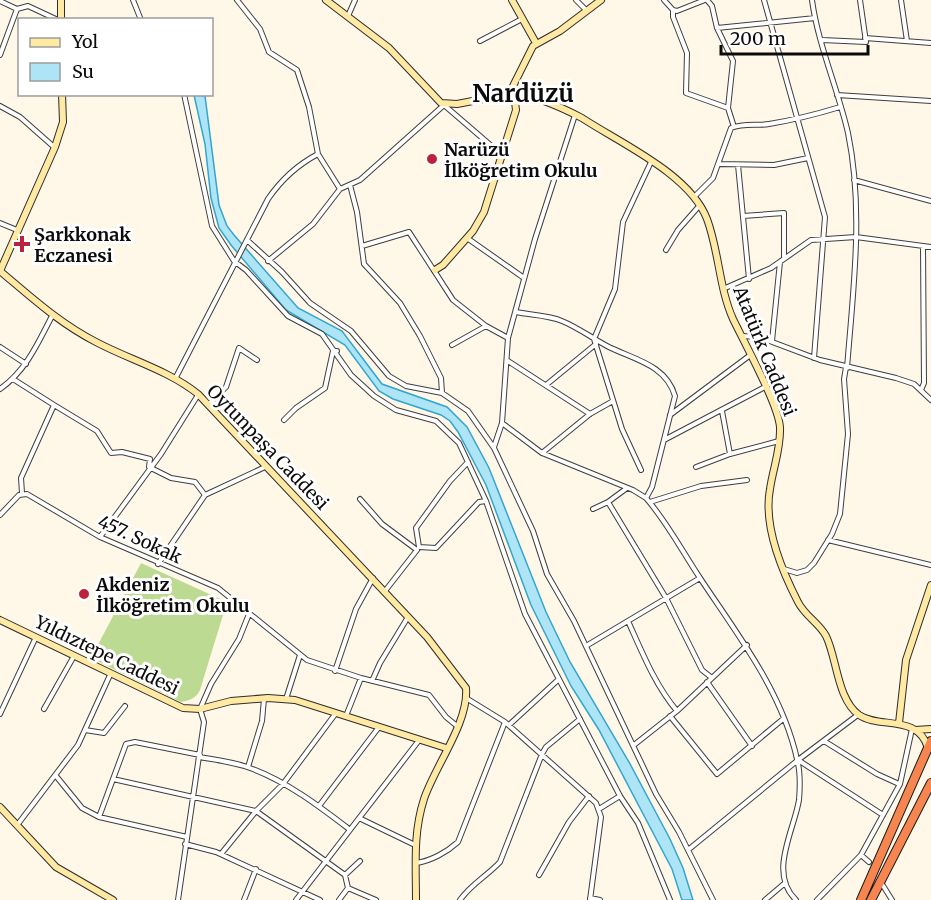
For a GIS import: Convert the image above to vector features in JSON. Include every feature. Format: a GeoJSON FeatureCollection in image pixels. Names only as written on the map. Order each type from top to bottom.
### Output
{"type":"FeatureCollection","features":[{"type":"Feature","properties":{"kind":"highway"},"geometry":{"type":"LineString","coordinates":[[861,900],[930,746]]}},
{"type":"Feature","properties":{"kind":"highway"},"geometry":{"type":"LineString","coordinates":[[871,900],[931,783]]}},
{"type":"Feature","properties":{"kind":"street"},"geometry":{"type":"LineString","coordinates":[[27,0],[28,6]]}},
{"type":"Feature","properties":{"kind":"street"},"geometry":{"type":"LineString","coordinates":[[60,18],[61,0]]}},
{"type":"Feature","properties":{"kind":"street"},"geometry":{"type":"LineString","coordinates":[[134,0],[140,18]]}},
{"type":"Feature","properties":{"kind":"street"},"geometry":{"type":"LineString","coordinates":[[237,0],[260,29],[269,51],[297,70],[309,107],[318,154],[340,189]]}},
{"type":"Feature","properties":{"kind":"street"},"geometry":{"type":"LineString","coordinates":[[326,0],[390,48],[431,96],[502,156]]}},
{"type":"Feature","properties":{"kind":"street"},"geometry":{"type":"LineString","coordinates":[[348,17],[355,0]]}},
{"type":"Feature","properties":{"kind":"street"},"geometry":{"type":"LineString","coordinates":[[512,0],[536,43]]}},
{"type":"Feature","properties":{"kind":"street"},"geometry":{"type":"LineString","coordinates":[[576,0],[587,11]]}},
{"type":"Feature","properties":{"kind":"street"},"geometry":{"type":"LineString","coordinates":[[435,270],[441,268],[467,238],[484,213],[516,110],[514,83],[536,43],[551,36],[601,0]]}},
{"type":"Feature","properties":{"kind":"street"},"geometry":{"type":"LineString","coordinates":[[664,0],[673,10]]}},
{"type":"Feature","properties":{"kind":"street"},"geometry":{"type":"LineString","coordinates":[[673,10],[707,0],[733,61],[728,108],[734,127]]}},
{"type":"Feature","properties":{"kind":"street"},"geometry":{"type":"LineString","coordinates":[[764,0],[795,120],[825,217],[814,358]]}},
{"type":"Feature","properties":{"kind":"street"},"geometry":{"type":"LineString","coordinates":[[784,569],[797,573],[810,568],[838,521],[843,499],[848,434],[844,379],[847,367],[856,237],[853,180],[848,134],[812,0]]}},
{"type":"Feature","properties":{"kind":"street"},"geometry":{"type":"LineString","coordinates":[[822,40],[866,42],[860,0]]}},
{"type":"Feature","properties":{"kind":"street"},"geometry":{"type":"LineString","coordinates":[[901,0],[907,41]]}},
{"type":"Feature","properties":{"kind":"street"},"geometry":{"type":"LineString","coordinates":[[0,1],[17,9],[28,6],[55,18]]}},
{"type":"Feature","properties":{"kind":"street"},"geometry":{"type":"LineString","coordinates":[[0,55],[17,9]]}},
{"type":"Feature","properties":{"kind":"street"},"geometry":{"type":"LineString","coordinates":[[673,10],[672,17],[687,53],[686,93],[728,108]]}},
{"type":"Feature","properties":{"kind":"street"},"geometry":{"type":"LineString","coordinates":[[480,41],[522,18]]}},
{"type":"Feature","properties":{"kind":"street"},"geometry":{"type":"LineString","coordinates":[[717,28],[815,18]]}},
{"type":"Feature","properties":{"kind":"street"},"geometry":{"type":"LineString","coordinates":[[865,38],[931,43]]}},
{"type":"Feature","properties":{"kind":"street"},"geometry":{"type":"LineString","coordinates":[[268,261],[313,224],[340,189],[350,185],[382,162],[444,105],[514,92]]}},
{"type":"Feature","properties":{"kind":"street","name":"Atatürk Caddesi"},"geometry":{"type":"LineString","coordinates":[[514,92],[575,115],[677,180],[700,206],[711,231],[723,289],[749,356],[778,418],[780,441],[768,503],[771,529],[784,569],[802,610],[826,637],[836,674],[850,704],[859,714]]}},
{"type":"Feature","properties":{"kind":"street"},"geometry":{"type":"LineString","coordinates":[[837,95],[931,101]]}},
{"type":"Feature","properties":{"kind":"street"},"geometry":{"type":"LineString","coordinates":[[0,271],[55,147],[63,122],[62,96]]}},
{"type":"Feature","properties":{"kind":"street"},"geometry":{"type":"LineString","coordinates":[[184,96],[212,226],[234,261],[246,270],[288,316],[322,334],[337,351],[351,375],[374,396],[396,410],[424,417],[445,428],[459,443],[486,501],[525,614],[621,796],[638,823],[670,900]]}},
{"type":"Feature","properties":{"kind":"street"},"geometry":{"type":"LineString","coordinates":[[499,96],[516,102]]}},
{"type":"Feature","properties":{"kind":"street"},"geometry":{"type":"LineString","coordinates":[[0,106],[20,117],[55,147]]}},
{"type":"Feature","properties":{"kind":"street"},"geometry":{"type":"LineString","coordinates":[[693,197],[705,189],[720,164],[730,131],[734,127],[795,120],[840,107]]}},
{"type":"Feature","properties":{"kind":"street"},"geometry":{"type":"LineString","coordinates":[[494,448],[502,423],[508,338],[524,278],[575,115]]}},
{"type":"Feature","properties":{"kind":"street"},"geometry":{"type":"LineString","coordinates":[[175,379],[204,326],[234,261],[278,184],[318,154]]}},
{"type":"Feature","properties":{"kind":"street"},"geometry":{"type":"LineString","coordinates":[[720,164],[774,165],[808,159]]}},
{"type":"Feature","properties":{"kind":"street"},"geometry":{"type":"LineString","coordinates":[[546,385],[595,341],[615,289],[623,222],[651,162]]}},
{"type":"Feature","properties":{"kind":"street"},"geometry":{"type":"LineString","coordinates":[[738,165],[749,279]]}},
{"type":"Feature","properties":{"kind":"street"},"geometry":{"type":"LineString","coordinates":[[853,180],[931,201]]}},
{"type":"Feature","properties":{"kind":"street"},"geometry":{"type":"LineString","coordinates":[[350,185],[364,264],[400,303],[420,336],[441,378],[442,393]]}},
{"type":"Feature","properties":{"kind":"street"},"geometry":{"type":"LineString","coordinates":[[666,250],[678,230],[700,206]]}},
{"type":"Feature","properties":{"kind":"street"},"geometry":{"type":"LineString","coordinates":[[743,216],[784,213],[782,259],[771,341]]}},
{"type":"Feature","properties":{"kind":"street"},"geometry":{"type":"LineString","coordinates":[[0,223],[17,230]]}},
{"type":"Feature","properties":{"kind":"street"},"geometry":{"type":"LineString","coordinates":[[362,246],[409,232],[453,300],[486,326],[508,338]]}},
{"type":"Feature","properties":{"kind":"street"},"geometry":{"type":"LineString","coordinates":[[723,289],[749,279],[811,240],[856,237],[931,247]]}},
{"type":"Feature","properties":{"kind":"street"},"geometry":{"type":"LineString","coordinates":[[467,238],[524,278]]}},
{"type":"Feature","properties":{"kind":"street"},"geometry":{"type":"LineString","coordinates":[[246,240],[310,303],[351,331],[396,382],[442,393],[468,411],[494,448],[532,531],[547,574],[586,646],[656,795],[688,850],[713,900]]}},
{"type":"Feature","properties":{"kind":"street"},"geometry":{"type":"LineString","coordinates":[[921,390],[924,383],[923,246]]}},
{"type":"Feature","properties":{"kind":"street","name":"Oytunpaşa Caddesi"},"geometry":{"type":"LineString","coordinates":[[0,271],[52,316],[95,342],[175,379],[198,394],[408,617],[459,677],[466,688],[466,698]]}},
{"type":"Feature","properties":{"kind":"street"},"geometry":{"type":"LineString","coordinates":[[516,312],[562,320],[595,341],[645,361],[673,387],[675,396],[652,487],[646,498]]}},
{"type":"Feature","properties":{"kind":"street"},"geometry":{"type":"LineString","coordinates":[[0,388],[13,379],[26,364],[52,316]]}},
{"type":"Feature","properties":{"kind":"street"},"geometry":{"type":"LineString","coordinates":[[452,345],[486,326]]}},
{"type":"Feature","properties":{"kind":"street"},"geometry":{"type":"LineString","coordinates":[[741,336],[759,337],[814,358],[897,378],[914,384],[931,400]]}},
{"type":"Feature","properties":{"kind":"street"},"geometry":{"type":"LineString","coordinates":[[595,341],[631,454],[641,470]]}},
{"type":"Feature","properties":{"kind":"street"},"geometry":{"type":"LineString","coordinates":[[0,347],[26,364]]}},
{"type":"Feature","properties":{"kind":"street"},"geometry":{"type":"LineString","coordinates":[[208,405],[226,387],[240,348],[257,360]]}},
{"type":"Feature","properties":{"kind":"street"},"geometry":{"type":"LineString","coordinates":[[284,420],[296,408],[325,388],[333,351],[337,351]]}},
{"type":"Feature","properties":{"kind":"street"},"geometry":{"type":"LineString","coordinates":[[669,416],[749,356]]}},
{"type":"Feature","properties":{"kind":"street"},"geometry":{"type":"LineString","coordinates":[[508,362],[591,414]]}},
{"type":"Feature","properties":{"kind":"street"},"geometry":{"type":"LineString","coordinates":[[13,379],[97,431],[111,453],[122,452],[150,459],[149,467]]}},
{"type":"Feature","properties":{"kind":"street"},"geometry":{"type":"LineString","coordinates":[[664,440],[765,387]]}},
{"type":"Feature","properties":{"kind":"street"},"geometry":{"type":"LineString","coordinates":[[100,537],[149,467],[161,454],[198,394]]}},
{"type":"Feature","properties":{"kind":"street"},"geometry":{"type":"LineString","coordinates":[[542,453],[591,414],[613,401]]}},
{"type":"Feature","properties":{"kind":"street"},"geometry":{"type":"LineString","coordinates":[[0,515],[22,493],[21,478],[54,405]]}},
{"type":"Feature","properties":{"kind":"street"},"geometry":{"type":"LineString","coordinates":[[722,411],[730,454]]}},
{"type":"Feature","properties":{"kind":"street"},"geometry":{"type":"LineString","coordinates":[[502,423],[542,453],[627,487],[646,498],[747,645],[783,718],[798,760],[799,799],[786,848],[785,882],[790,894],[796,900]]}},
{"type":"Feature","properties":{"kind":"street"},"geometry":{"type":"LineString","coordinates":[[696,467],[730,454],[780,441]]}},
{"type":"Feature","properties":{"kind":"street"},"geometry":{"type":"LineString","coordinates":[[385,591],[418,549],[417,528],[450,481],[468,462]]}},
{"type":"Feature","properties":{"kind":"street"},"geometry":{"type":"LineString","coordinates":[[149,467],[171,478],[195,482],[205,495]]}},
{"type":"Feature","properties":{"kind":"street"},"geometry":{"type":"LineString","coordinates":[[158,564],[205,495],[265,467]]}},
{"type":"Feature","properties":{"kind":"street"},"geometry":{"type":"LineString","coordinates":[[650,502],[701,486],[747,480]]}},
{"type":"Feature","properties":{"kind":"street"},"geometry":{"type":"LineString","coordinates":[[593,509],[608,502],[627,487]]}},
{"type":"Feature","properties":{"kind":"street","name":"457. Sokak"},"geometry":{"type":"LineString","coordinates":[[22,493],[100,537],[218,588],[300,656],[335,671],[429,695],[446,717],[457,726]]}},
{"type":"Feature","properties":{"kind":"street"},"geometry":{"type":"LineString","coordinates":[[360,499],[382,524],[418,549],[436,548],[479,502],[486,501]]}},
{"type":"Feature","properties":{"kind":"street"},"geometry":{"type":"LineString","coordinates":[[608,502],[666,598],[702,670],[712,678]]}},
{"type":"Feature","properties":{"kind":"street"},"geometry":{"type":"LineString","coordinates":[[828,540],[931,566]]}},
{"type":"Feature","properties":{"kind":"street"},"geometry":{"type":"LineString","coordinates":[[335,671],[356,609],[373,578]]}},
{"type":"Feature","properties":{"kind":"street"},"geometry":{"type":"LineString","coordinates":[[586,646],[700,578]]}},
{"type":"Feature","properties":{"kind":"street"},"geometry":{"type":"LineString","coordinates":[[899,723],[906,660],[931,585]]}},
{"type":"Feature","properties":{"kind":"street"},"geometry":{"type":"LineString","coordinates":[[178,900],[204,722],[200,709],[203,698],[239,639],[249,614]]}},
{"type":"Feature","properties":{"kind":"street"},"geometry":{"type":"LineString","coordinates":[[372,681],[380,663],[408,617]]}},
{"type":"Feature","properties":{"kind":"street","name":"Yıldıztepe Caddesi"},"geometry":{"type":"LineString","coordinates":[[0,620],[110,675],[183,708],[200,709],[231,701],[286,700],[336,713],[446,748]]}},
{"type":"Feature","properties":{"kind":"street"},"geometry":{"type":"LineString","coordinates":[[628,621],[648,666],[667,699],[677,711]]}},
{"type":"Feature","properties":{"kind":"street"},"geometry":{"type":"LineString","coordinates":[[0,714],[36,637]]}},
{"type":"Feature","properties":{"kind":"street"},"geometry":{"type":"LineString","coordinates":[[634,744],[677,711],[747,645]]}},
{"type":"Feature","properties":{"kind":"street"},"geometry":{"type":"LineString","coordinates":[[44,709],[74,656]]}},
{"type":"Feature","properties":{"kind":"street"},"geometry":{"type":"LineString","coordinates":[[286,700],[300,656]]}},
{"type":"Feature","properties":{"kind":"street"},"geometry":{"type":"LineString","coordinates":[[18,824],[78,745],[110,675]]}},
{"type":"Feature","properties":{"kind":"street"},"geometry":{"type":"LineString","coordinates":[[346,716],[361,678]]}},
{"type":"Feature","properties":{"kind":"street"},"geometry":{"type":"LineString","coordinates":[[415,863],[424,862],[447,851],[458,842],[507,723],[559,679]]}},
{"type":"Feature","properties":{"kind":"street"},"geometry":{"type":"LineString","coordinates":[[707,682],[752,746]]}},
{"type":"Feature","properties":{"kind":"street"},"geometry":{"type":"LineString","coordinates":[[416,900],[415,844],[424,799],[457,726],[466,698],[507,723],[589,796],[599,809],[601,817],[590,899],[600,900]]}},
{"type":"Feature","properties":{"kind":"street"},"geometry":{"type":"LineString","coordinates":[[248,767],[262,721],[264,699]]}},
{"type":"Feature","properties":{"kind":"street"},"geometry":{"type":"LineString","coordinates":[[85,730],[104,733],[125,705]]}},
{"type":"Feature","properties":{"kind":"street"},"geometry":{"type":"LineString","coordinates":[[221,854],[256,811],[283,784],[336,713]]}},
{"type":"Feature","properties":{"kind":"street"},"geometry":{"type":"LineString","coordinates":[[688,850],[798,760],[859,714],[873,721],[899,723],[922,736],[930,746]]}},
{"type":"Feature","properties":{"kind":"street"},"geometry":{"type":"LineString","coordinates":[[670,716],[717,774],[783,718]]}},
{"type":"Feature","properties":{"kind":"street"},"geometry":{"type":"LineString","coordinates":[[460,900],[477,880],[488,874],[500,862],[546,747],[580,719]]}},
{"type":"Feature","properties":{"kind":"street"},"geometry":{"type":"LineString","coordinates":[[319,806],[379,727]]}},
{"type":"Feature","properties":{"kind":"street"},"geometry":{"type":"LineString","coordinates":[[912,729],[931,729]]}},
{"type":"Feature","properties":{"kind":"street"},"geometry":{"type":"LineString","coordinates":[[817,900],[861,855],[900,784],[912,729]]}},
{"type":"Feature","properties":{"kind":"street"},"geometry":{"type":"LineString","coordinates":[[296,900],[324,861],[421,739]]}},
{"type":"Feature","properties":{"kind":"street"},"geometry":{"type":"LineString","coordinates":[[825,741],[877,774],[900,784]]}},
{"type":"Feature","properties":{"kind":"street"},"geometry":{"type":"LineString","coordinates":[[99,817],[126,744],[135,742],[248,767],[283,784],[319,806],[349,829]]}},
{"type":"Feature","properties":{"kind":"street"},"geometry":{"type":"LineString","coordinates":[[798,760],[883,815]]}},
{"type":"Feature","properties":{"kind":"street"},"geometry":{"type":"LineString","coordinates":[[56,776],[82,808],[99,817],[187,837]]}},
{"type":"Feature","properties":{"kind":"street"},"geometry":{"type":"LineString","coordinates":[[113,779],[256,811],[345,875],[348,888],[339,900]]}},
{"type":"Feature","properties":{"kind":"street"},"geometry":{"type":"LineString","coordinates":[[538,875],[569,822],[589,796]]}},
{"type":"Feature","properties":{"kind":"street"},"geometry":{"type":"LineString","coordinates":[[599,809],[621,796]]}},
{"type":"Feature","properties":{"kind":"street"},"geometry":{"type":"LineString","coordinates":[[0,807],[56,867],[113,900]]}},
{"type":"Feature","properties":{"kind":"street"},"geometry":{"type":"LineString","coordinates":[[359,818],[415,844]]}},
{"type":"Feature","properties":{"kind":"street"},"geometry":{"type":"LineString","coordinates":[[185,844],[221,854],[320,900]]}},
{"type":"Feature","properties":{"kind":"street"},"geometry":{"type":"LineString","coordinates":[[861,855],[869,862]]}},
{"type":"Feature","properties":{"kind":"street"},"geometry":{"type":"LineString","coordinates":[[345,875],[360,861]]}},
{"type":"Feature","properties":{"kind":"street"},"geometry":{"type":"LineString","coordinates":[[244,900],[256,869]]}},
{"type":"Feature","properties":{"kind":"street"},"geometry":{"type":"LineString","coordinates":[[765,900],[785,882]]}},
{"type":"Feature","properties":{"kind":"street"},"geometry":{"type":"LineString","coordinates":[[882,885],[892,900]]}},
{"type":"Feature","properties":{"kind":"street"},"geometry":{"type":"LineString","coordinates":[[348,888],[376,900]]}},
{"type":"Feature","properties":{"kind":"green space"},"geometry":{"type":"Polygon","coordinates":[[[141,563],[227,602],[200,690],[195,697],[188,700],[181,702],[91,658],[141,563]]]}},
{"type":"Feature","properties":{"kind":"water"},"geometry":{"type":"Polygon","coordinates":[[[194,96],[205,96],[219,205],[227,226],[234,235],[298,308],[342,331],[382,384],[447,407],[467,427],[489,468],[546,612],[570,662],[629,762],[670,839],[683,868],[693,900],[682,900],[672,869],[599,730],[571,686],[531,605],[486,485],[458,432],[450,421],[441,415],[393,399],[379,391],[345,345],[286,310],[219,228],[211,198],[205,144],[194,96]]]}},
{"type":"Feature","properties":{"kind":"place","name":"Narüzü İlköğretim Okulu"},"geometry":{"type":"Point","coordinates":[432,159]}},
{"type":"Feature","properties":{"kind":"place","name":"Şarkkonak Eczanesi"},"geometry":{"type":"Point","coordinates":[22,244]}},
{"type":"Feature","properties":{"kind":"place","name":"Akdeniz İlköğretim Okulu"},"geometry":{"type":"Point","coordinates":[84,594]}},
{"type":"Feature","properties":{"kind":"district","name":"Nardüzü"},"geometry":{"type":"Point","coordinates":[523,93]}}]}
